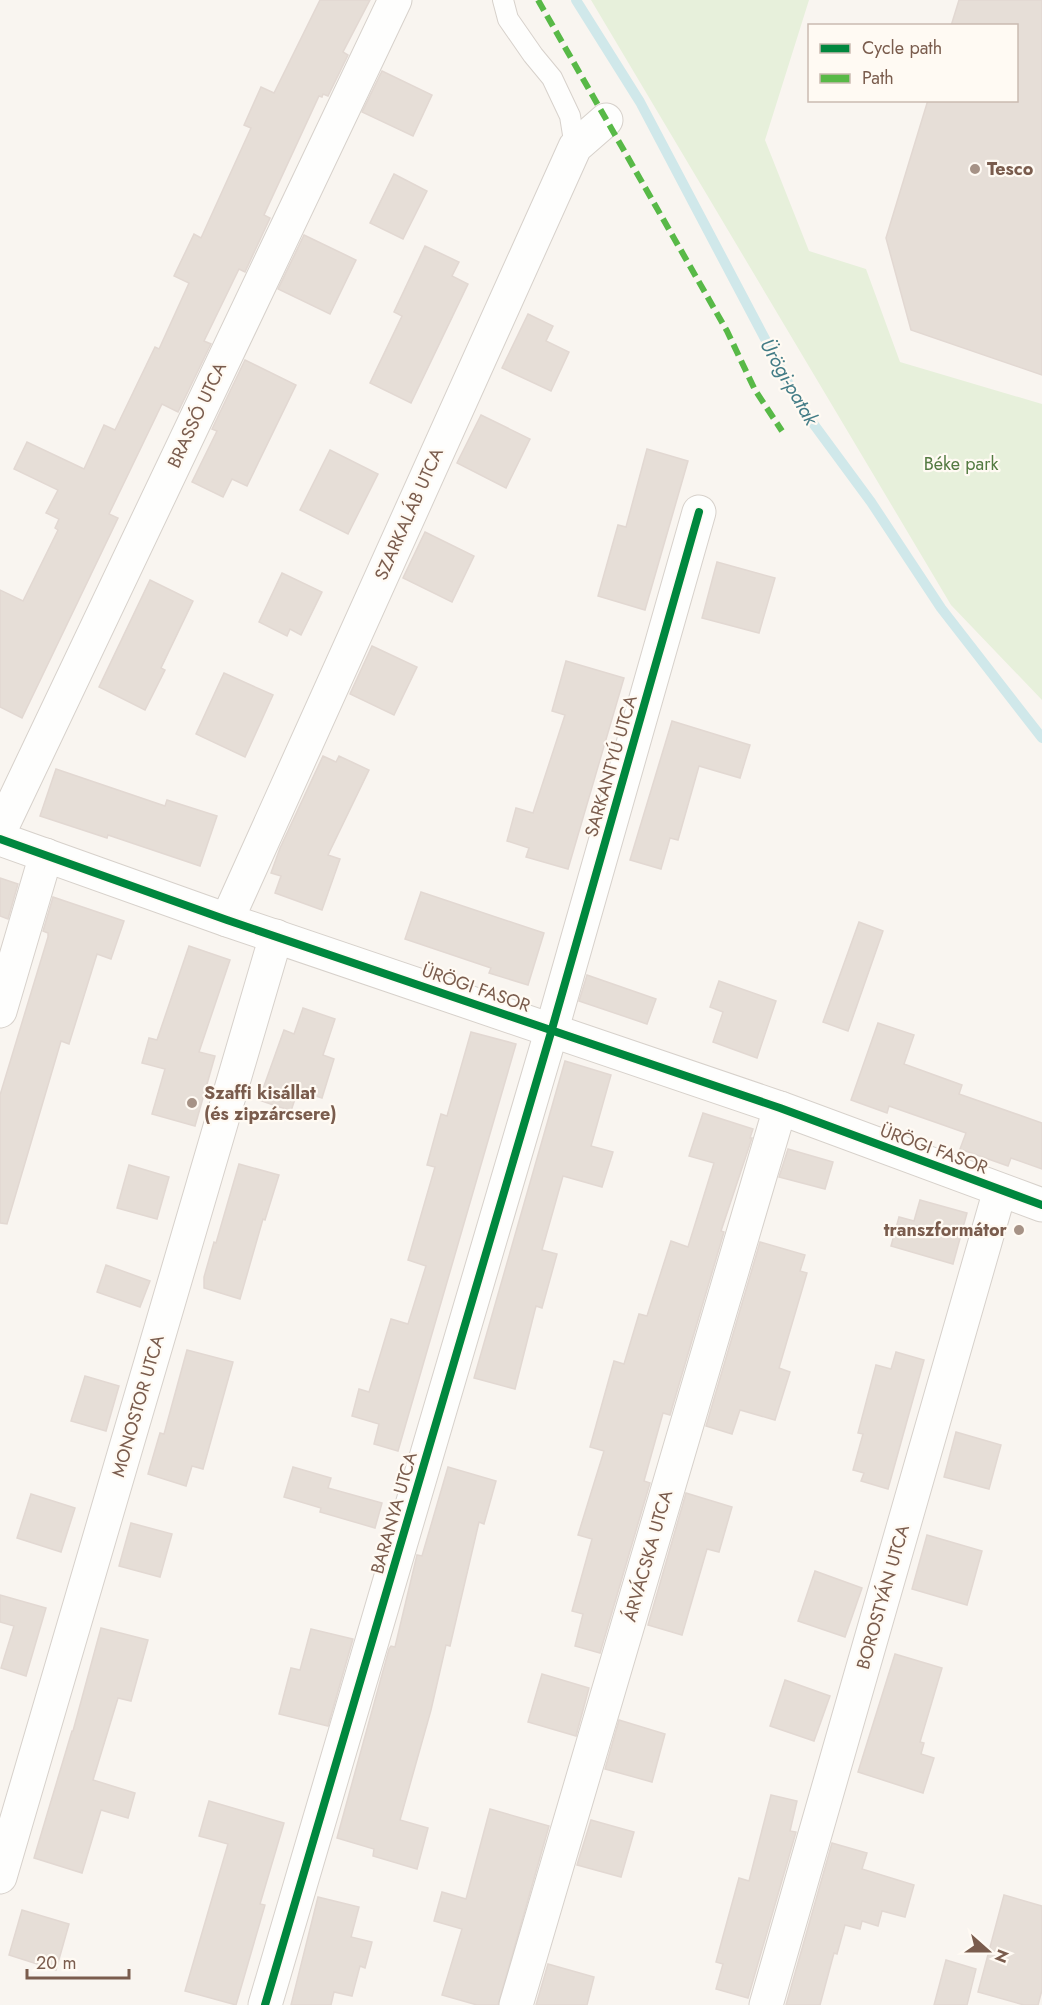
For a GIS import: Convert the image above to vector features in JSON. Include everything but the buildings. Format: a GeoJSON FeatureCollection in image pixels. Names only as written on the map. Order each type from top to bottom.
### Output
{"type":"FeatureCollection","features":[{"type":"Feature","properties":{"kind":"street","name":"BRASSÓ UTCA"},"geometry":{"type":"LineString","coordinates":[[0,831],[394,0]]}},
{"type":"Feature","properties":{"kind":"street","name":"SZARKALÁB UTCA"},"geometry":{"type":"LineString","coordinates":[[227,920],[575,147],[606,120]]}},
{"type":"Feature","properties":{"kind":"street","name":"SARKANTYÚ UTCA"},"geometry":{"type":"LineString","coordinates":[[552,1029],[699,512]]}},
{"type":"Feature","properties":{"kind":"street","name":"ÜRÖGI FASOR"},"geometry":{"type":"LineString","coordinates":[[0,839],[227,920],[780,1108],[1042,1206]]}},
{"type":"Feature","properties":{"kind":"street"},"geometry":{"type":"LineString","coordinates":[[0,1011],[46,855]]}},
{"type":"Feature","properties":{"kind":"street","name":"MONOSTOR UTCA"},"geometry":{"type":"LineString","coordinates":[[0,1877],[276,936]]}},
{"type":"Feature","properties":{"kind":"street","name":"BARANYA UTCA"},"geometry":{"type":"LineString","coordinates":[[265,2005],[552,1029]]}},
{"type":"Feature","properties":{"kind":"street","name":"ÁRVÁCSKA UTCA"},"geometry":{"type":"LineString","coordinates":[[516,2005],[780,1108]]}},
{"type":"Feature","properties":{"kind":"street","name":"BOROSTYÁN UTCA"},"geometry":{"type":"LineString","coordinates":[[766,2005],[1000,1190]]}},
{"type":"Feature","properties":{"kind":"lane"},"geometry":{"type":"LineString","coordinates":[[504,0],[508,19],[552,78],[570,116],[575,147]]}},
{"type":"Feature","properties":{"kind":"green space","name":"Béke park"},"geometry":{"type":"Polygon","coordinates":[[[591,0],[809,0],[765,140],[809,251],[866,269],[900,362],[1042,404],[1042,700],[951,605],[591,0]]]}},
{"type":"Feature","properties":{"kind":"waterway","name":"Ürögi-patak"},"geometry":{"type":"LineString","coordinates":[[576,0],[640,102],[801,407],[871,502],[941,608],[1042,738]]}},
{"type":"Feature","properties":{"kind":"marked path"},"geometry":{"type":"LineString","coordinates":[[538,0],[727,331],[755,390],[782,431]]}},
{"type":"Feature","properties":{"kind":"cycle path"},"geometry":{"type":"LineString","coordinates":[[265,2005],[552,1029],[699,512]]}},
{"type":"Feature","properties":{"kind":"cycle path"},"geometry":{"type":"LineString","coordinates":[[0,839],[227,920],[780,1108],[1042,1205]]}},
{"type":"Feature","properties":{"kind":"place","name":"Tesco"},"geometry":{"type":"Point","coordinates":[975,169]}},
{"type":"Feature","properties":{"kind":"place","name":"Szaffi kisállat (és zipzárcsere)"},"geometry":{"type":"Point","coordinates":[192,1103]}},
{"type":"Feature","properties":{"kind":"place","name":"transzformátor"},"geometry":{"type":"Point","coordinates":[1019,1230]}}]}
